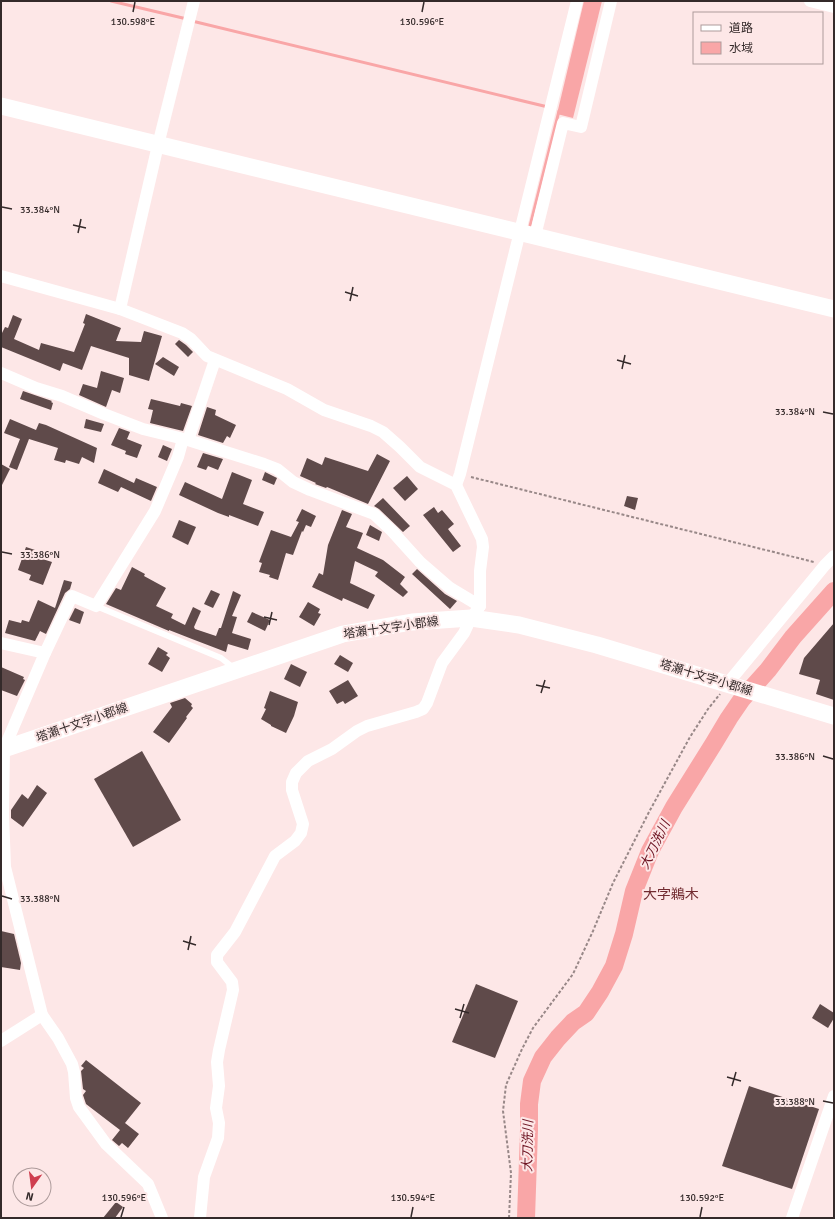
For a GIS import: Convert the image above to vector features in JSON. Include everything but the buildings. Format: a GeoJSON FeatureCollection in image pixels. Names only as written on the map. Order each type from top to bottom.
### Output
{"type":"FeatureCollection","features":[{"type":"Feature","properties":{"kind":"main road"},"geometry":{"type":"LineString","coordinates":[[1,106],[834,309]]}},
{"type":"Feature","properties":{"kind":"main road","name":"塔瀬十文字小郡線"},"geometry":{"type":"LineString","coordinates":[[3,750],[343,634],[475,612],[597,645],[834,716]]}},
{"type":"Feature","properties":{"kind":"street"},"geometry":{"type":"LineString","coordinates":[[120,309],[158,145],[194,1]]}},
{"type":"Feature","properties":{"kind":"street"},"geometry":{"type":"LineString","coordinates":[[528,234],[549,114],[577,1]]}},
{"type":"Feature","properties":{"kind":"street"},"geometry":{"type":"LineString","coordinates":[[200,1218],[204,1177],[218,1138],[219,1123],[216,1108],[219,1086],[217,1062],[233,990],[232,982],[217,962],[217,955],[234,932],[275,856],[295,841],[301,833],[303,824],[292,790],[292,782],[296,773],[308,761],[332,749],[357,731],[367,726],[423,709],[427,703],[442,663],[464,633],[475,612],[483,547],[482,539],[458,479],[528,234],[563,123],[581,127],[612,1]]}},
{"type":"Feature","properties":{"kind":"street"},"geometry":{"type":"LineString","coordinates":[[810,1],[834,7]]}},
{"type":"Feature","properties":{"kind":"street"},"geometry":{"type":"LineString","coordinates":[[1,276],[120,309],[182,333],[191,339],[207,356],[287,389],[324,410],[371,426],[383,432],[400,446],[420,467],[458,479]]}},
{"type":"Feature","properties":{"kind":"street"},"geometry":{"type":"LineString","coordinates":[[162,1218],[148,1184],[106,1144],[79,1107],[76,1098],[72,1064],[58,1038],[42,1015],[5,867],[3,750],[45,653],[72,596],[96,606],[155,511],[186,440],[215,360]]}},
{"type":"Feature","properties":{"kind":"street"},"geometry":{"type":"LineString","coordinates":[[1,373],[143,429],[186,440],[264,464],[277,469],[293,482],[310,490],[374,514],[392,531],[420,562],[475,612]]}},
{"type":"Feature","properties":{"kind":"street"},"geometry":{"type":"LineString","coordinates":[[731,684],[825,565],[834,556]]}},
{"type":"Feature","properties":{"kind":"street"},"geometry":{"type":"LineString","coordinates":[[1,643],[45,653]]}},
{"type":"Feature","properties":{"kind":"street"},"geometry":{"type":"LineString","coordinates":[[1,1041],[42,1015]]}},
{"type":"Feature","properties":{"kind":"street"},"geometry":{"type":"LineString","coordinates":[[792,1218],[834,1096]]}},
{"type":"Feature","properties":{"kind":"lane"},"geometry":{"type":"LineString","coordinates":[[96,606],[221,658],[236,670]]}},
{"type":"Feature","properties":{"kind":"path"},"geometry":{"type":"LineString","coordinates":[[458,479],[825,565]]}},
{"type":"Feature","properties":{"kind":"path"},"geometry":{"type":"LineString","coordinates":[[509,1218],[511,1173],[503,1111],[506,1085],[533,1028],[573,974],[593,931],[612,883],[648,812],[704,714],[731,684]]}},
{"type":"Feature","properties":{"kind":"water"},"geometry":{"type":"Polygon","coordinates":[[[584,1],[602,1],[573,118],[557,114],[584,1]]]}},
{"type":"Feature","properties":{"kind":"waterway"},"geometry":{"type":"LineString","coordinates":[[111,1],[187,19]]}},
{"type":"Feature","properties":{"kind":"waterway"},"geometry":{"type":"LineString","coordinates":[[192,21],[548,107]]}},
{"type":"Feature","properties":{"kind":"waterway"},"geometry":{"type":"LineString","coordinates":[[530,226],[559,111]]}},
{"type":"Feature","properties":{"kind":"waterway","name":"大刀洗川"},"geometry":{"type":"LineString","coordinates":[[526,1218],[529,1104],[532,1081],[543,1057],[573,1022],[586,1013],[600,992],[614,966],[624,934],[634,891],[650,851],[674,807],[729,718],[742,699],[768,670],[793,637],[834,591]]}},
{"type":"Feature","properties":{"kind":"district","name":"大字鵜木"},"geometry":{"type":"Point","coordinates":[671,894]}}]}
